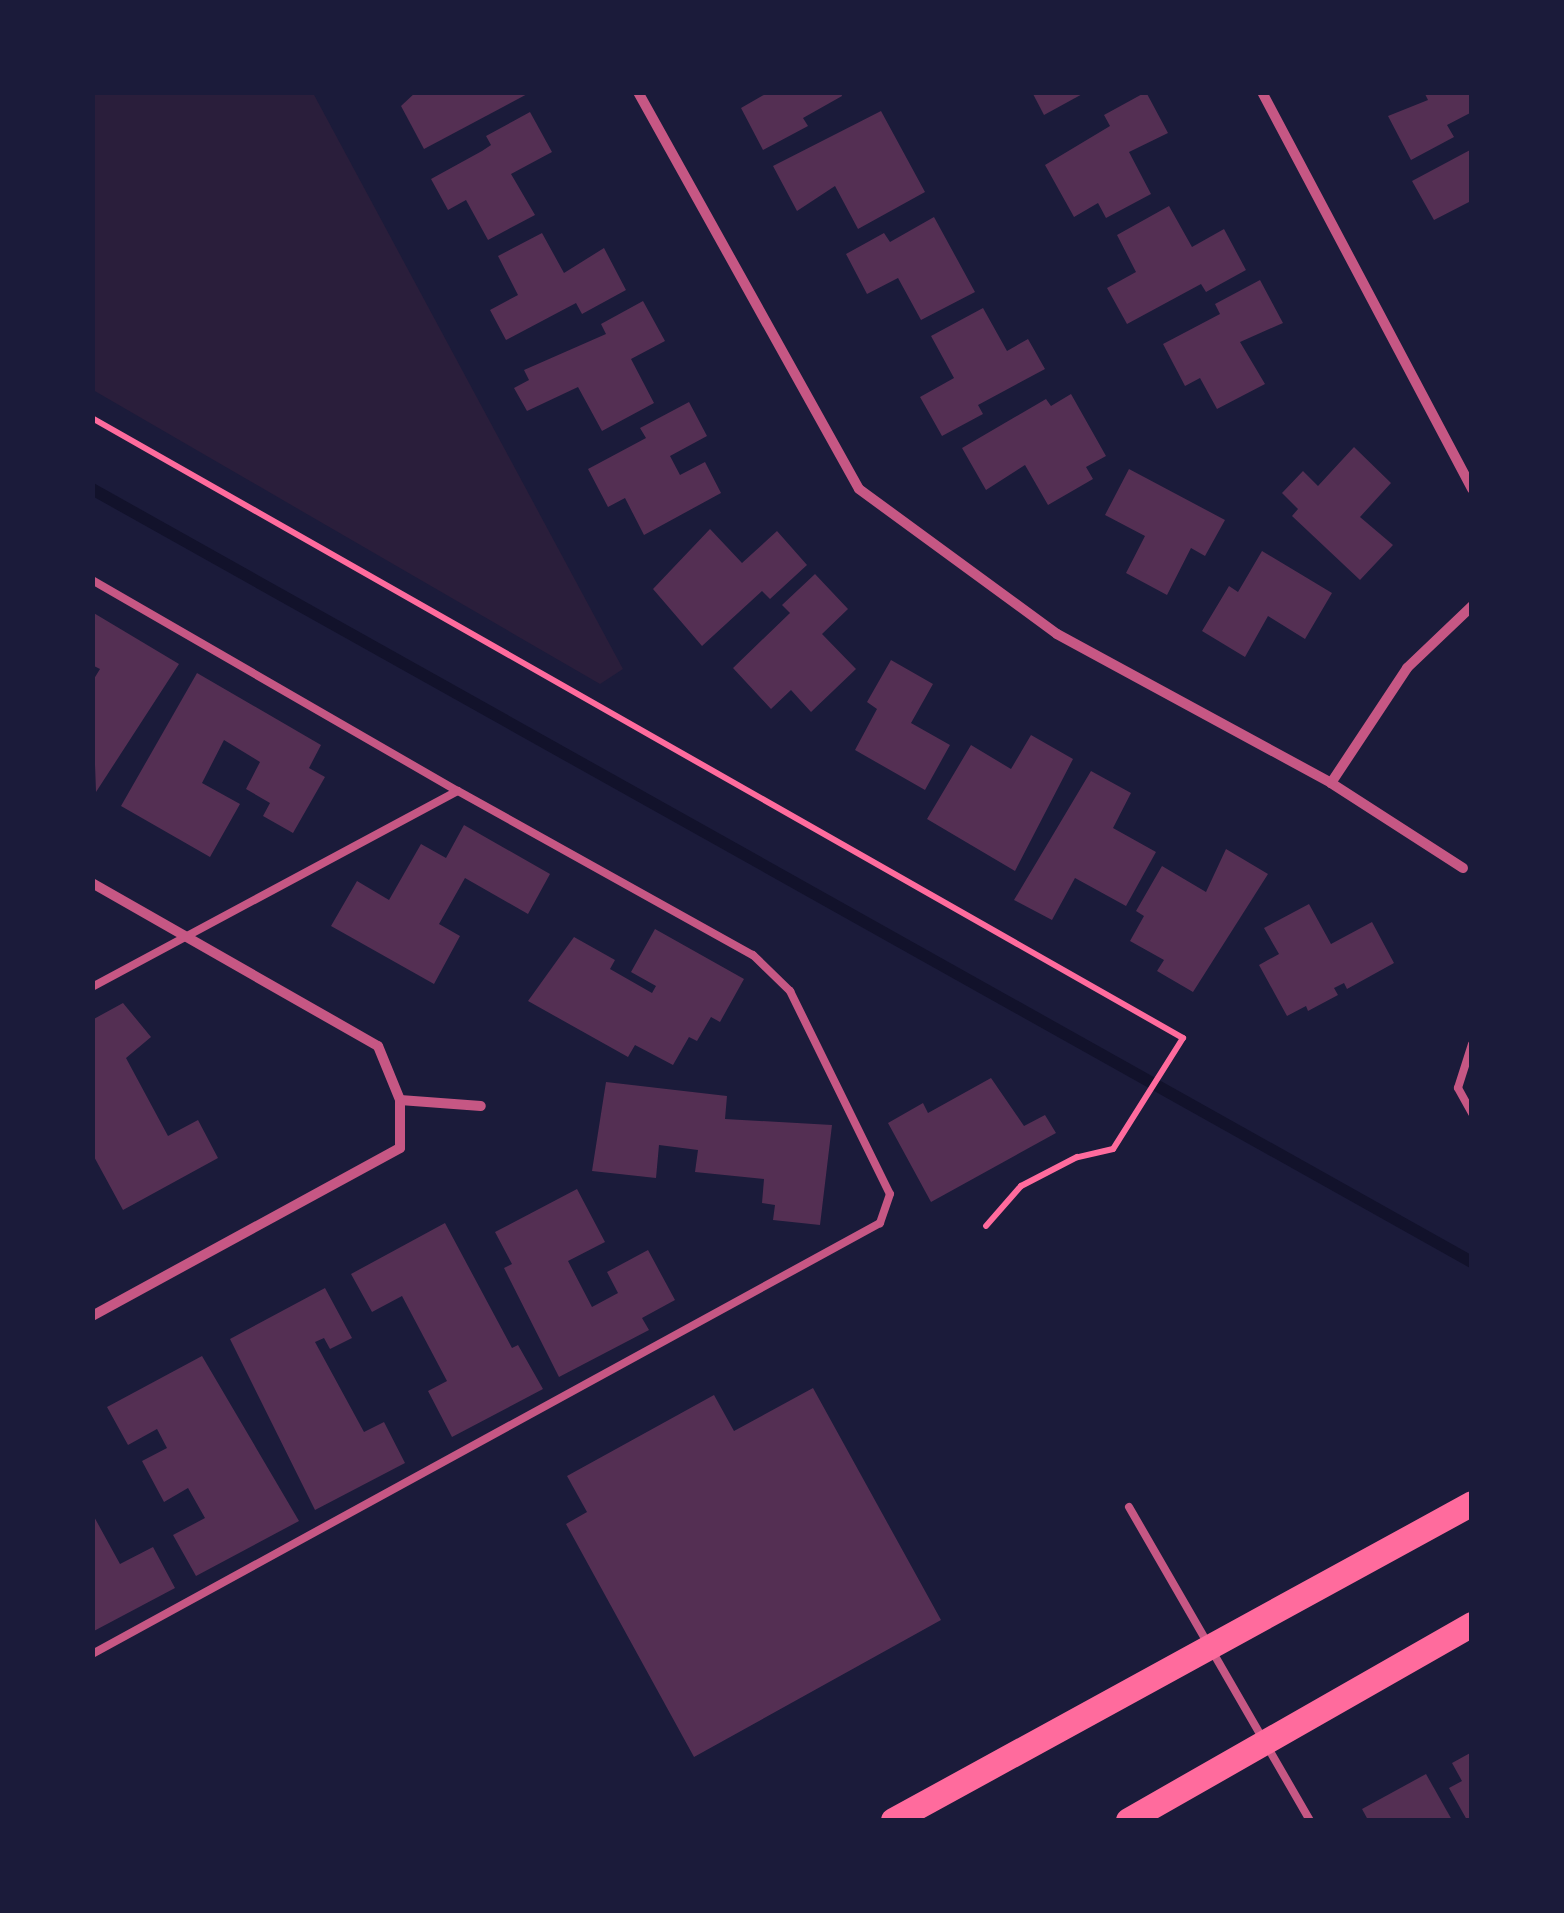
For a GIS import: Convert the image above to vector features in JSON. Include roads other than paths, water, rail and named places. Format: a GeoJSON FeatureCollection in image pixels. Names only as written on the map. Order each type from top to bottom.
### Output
{"type":"FeatureCollection","features":[{"type":"Feature","properties":{"kind":"main road"},"geometry":{"type":"LineString","coordinates":[[893,1820],[1206,1645],[1472,1503]]}},
{"type":"Feature","properties":{"kind":"main road"},"geometry":{"type":"LineString","coordinates":[[1128,1820],[1472,1624]]}},
{"type":"Feature","properties":{"kind":"street"},"geometry":{"type":"LineString","coordinates":[[638,92],[859,489],[1057,634],[1331,784],[1463,868]]}},
{"type":"Feature","properties":{"kind":"street"},"geometry":{"type":"LineString","coordinates":[[1262,92],[1472,489]]}},
{"type":"Feature","properties":{"kind":"street"},"geometry":{"type":"LineString","coordinates":[[1331,784],[1407,668],[1472,606]]}},
{"type":"Feature","properties":{"kind":"street"},"geometry":{"type":"LineString","coordinates":[[92,884],[378,1046],[400,1100],[400,1148],[92,1316]]}},
{"type":"Feature","properties":{"kind":"street"},"geometry":{"type":"LineString","coordinates":[[400,1100],[482,1106]]}},
{"type":"Feature","properties":{"kind":"lane"},"geometry":{"type":"LineString","coordinates":[[92,580],[752,955],[790,991],[890,1194],[880,1223],[92,1654]]}},
{"type":"Feature","properties":{"kind":"lane"},"geometry":{"type":"LineString","coordinates":[[92,987],[458,791]]}},
{"type":"Feature","properties":{"kind":"lane"},"geometry":{"type":"LineString","coordinates":[[1472,1044],[1458,1088],[1472,1113]]}},
{"type":"Feature","properties":{"kind":"lane"},"geometry":{"type":"LineString","coordinates":[[1129,1506],[1310,1820]]}},
{"type":"Feature","properties":{"kind":"waterway"},"geometry":{"type":"LineString","coordinates":[[92,489],[1472,1262]]}}]}
